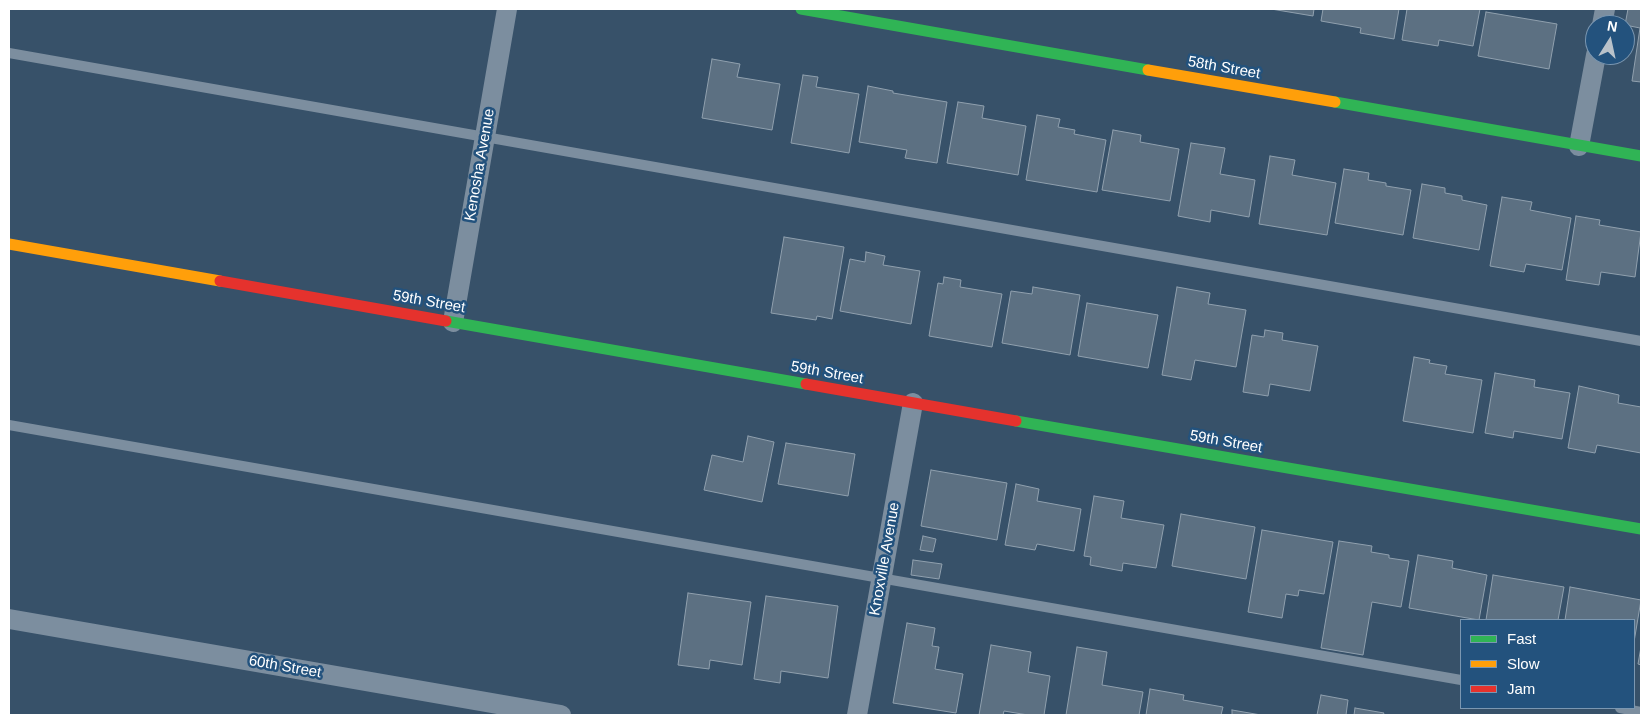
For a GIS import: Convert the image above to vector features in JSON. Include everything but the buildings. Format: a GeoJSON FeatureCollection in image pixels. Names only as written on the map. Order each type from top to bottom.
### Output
{"type":"FeatureCollection","features":[{"type":"Feature","properties":{"kind":"street","name":"Kenosha Avenue"},"geometry":{"type":"LineString","coordinates":[[452,322],[507,9]]}},
{"type":"Feature","properties":{"kind":"street","name":"58th Street"},"geometry":{"type":"LineString","coordinates":[[801,9],[1641,156]]}},
{"type":"Feature","properties":{"kind":"street"},"geometry":{"type":"LineString","coordinates":[[1578,146],[1594,65]]}},
{"type":"Feature","properties":{"kind":"street","name":"59th Street"},"geometry":{"type":"LineString","coordinates":[[9,244],[1641,529]]}},
{"type":"Feature","properties":{"kind":"street","name":"Knoxville Avenue"},"geometry":{"type":"LineString","coordinates":[[856,715],[913,403]]}},
{"type":"Feature","properties":{"kind":"street","name":"60th Street"},"geometry":{"type":"LineString","coordinates":[[9,619],[561,715]]}},
{"type":"Feature","properties":{"kind":"lane"},"geometry":{"type":"LineString","coordinates":[[9,53],[1641,341]]}},
{"type":"Feature","properties":{"kind":"lane"},"geometry":{"type":"LineString","coordinates":[[9,425],[1460,680]]}},
{"type":"Feature","properties":{"kind":"lane"},"geometry":{"type":"LineString","coordinates":[[1625,709],[1641,712]]}},
{"type":"Feature","properties":{"kind":"traffic: fast"},"geometry":{"type":"LineString","coordinates":[[801,9],[1148,70]]}},
{"type":"Feature","properties":{"kind":"traffic: fast"},"geometry":{"type":"LineString","coordinates":[[1335,102],[1641,156]]}},
{"type":"Feature","properties":{"kind":"traffic: fast"},"geometry":{"type":"LineString","coordinates":[[446,321],[806,384]]}},
{"type":"Feature","properties":{"kind":"traffic: fast"},"geometry":{"type":"LineString","coordinates":[[1016,421],[1641,529]]}},
{"type":"Feature","properties":{"kind":"traffic: slow"},"geometry":{"type":"LineString","coordinates":[[1148,70],[1335,102]]}},
{"type":"Feature","properties":{"kind":"traffic: slow"},"geometry":{"type":"LineString","coordinates":[[9,244],[220,281]]}},
{"type":"Feature","properties":{"kind":"traffic: jam"},"geometry":{"type":"LineString","coordinates":[[220,281],[446,321]]}},
{"type":"Feature","properties":{"kind":"traffic: jam"},"geometry":{"type":"LineString","coordinates":[[806,384],[1016,421]]}}]}
